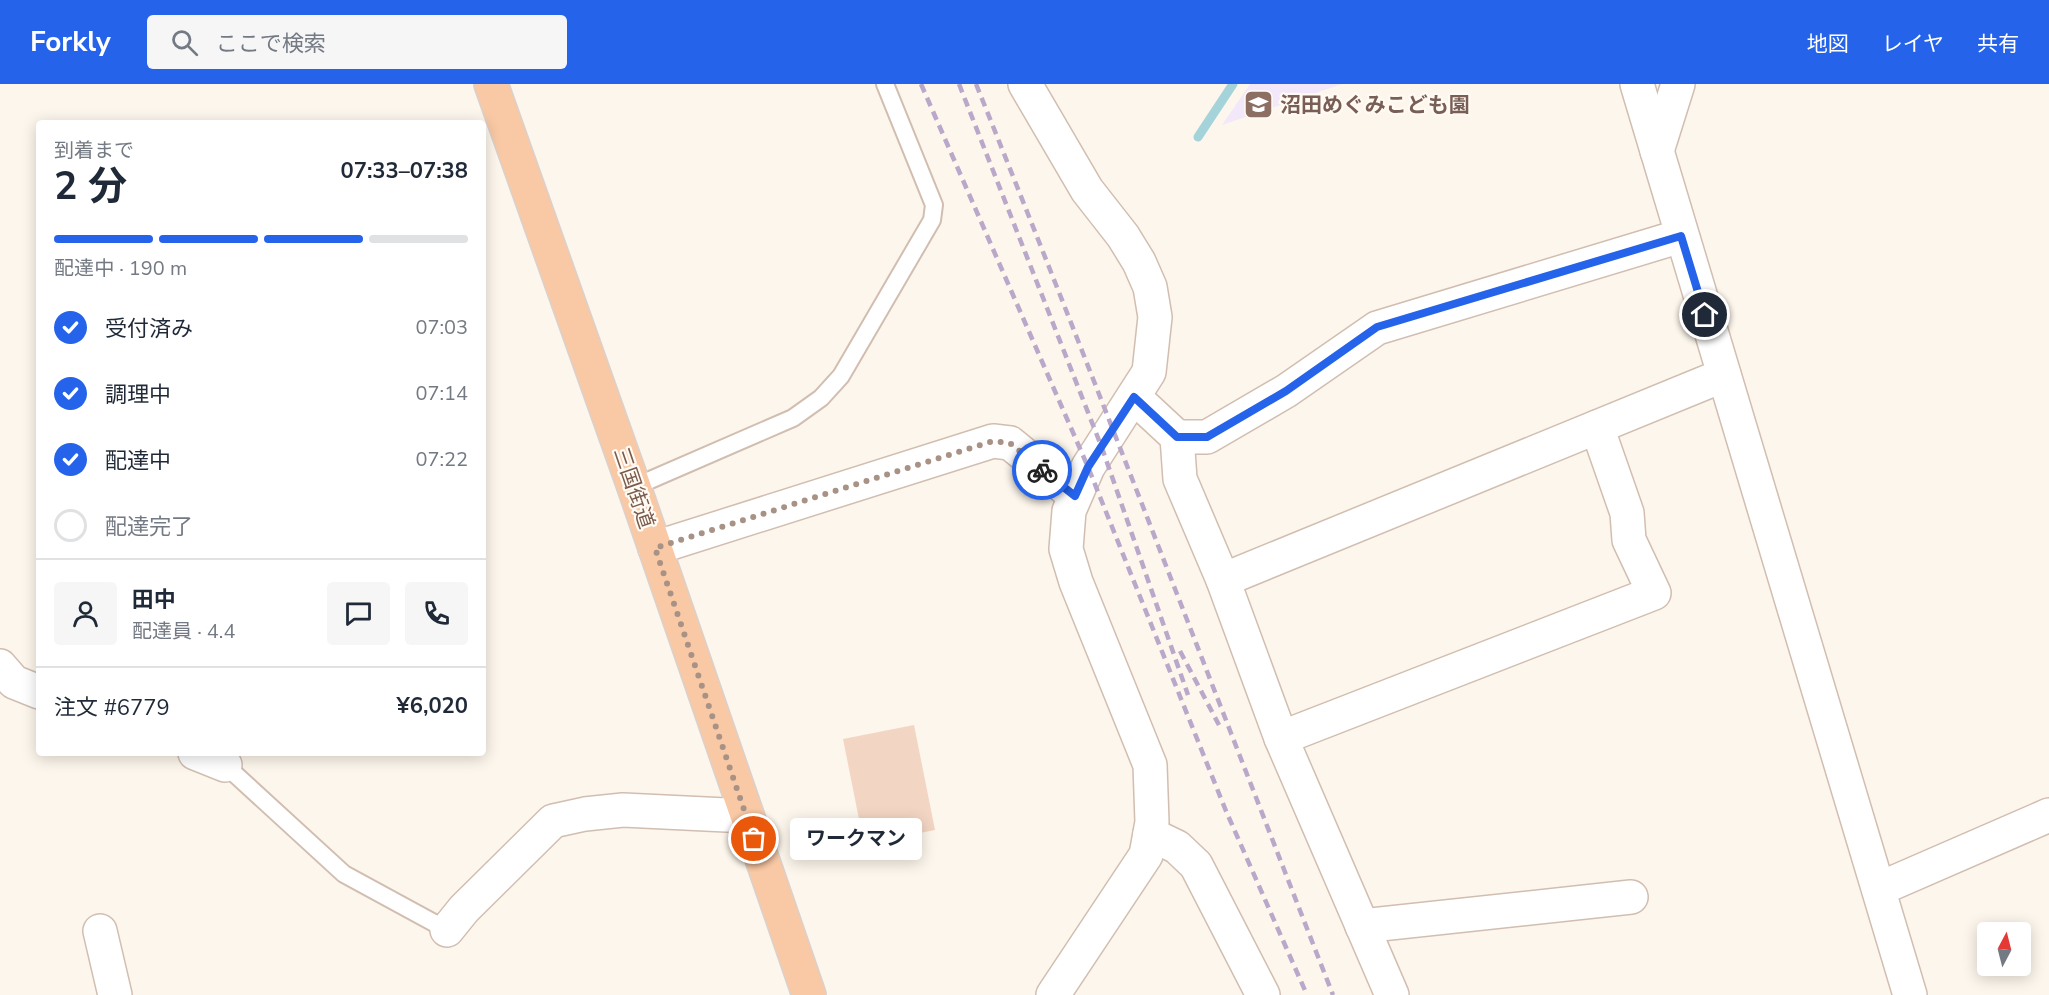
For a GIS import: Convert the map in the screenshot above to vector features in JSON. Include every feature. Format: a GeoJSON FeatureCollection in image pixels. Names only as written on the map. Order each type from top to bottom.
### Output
{"type":"FeatureCollection","features":[{"type":"Feature","properties":{"kind":"highway","name":"三国街道"},"geometry":{"type":"LineString","coordinates":[[490,84],[634,487],[809,995]]}},
{"type":"Feature","properties":{"kind":"street"},"geometry":{"type":"LineString","coordinates":[[1025,84],[1087,190],[1123,236],[1139,262],[1150,287],[1155,317],[1149,372],[1088,467],[1069,511],[1066,549],[1076,582],[1150,765],[1152,822],[1146,855],[1053,995]]}},
{"type":"Feature","properties":{"kind":"street"},"geometry":{"type":"LineString","coordinates":[[1637,84],[1910,995]]}},
{"type":"Feature","properties":{"kind":"street"},"geometry":{"type":"LineString","coordinates":[[1657,151],[1678,84]]}},
{"type":"Feature","properties":{"kind":"street"},"geometry":{"type":"LineString","coordinates":[[1134,397],[1177,437],[1207,437],[1286,391],[1377,327],[1681,236]]}},
{"type":"Feature","properties":{"kind":"street"},"geometry":{"type":"LineString","coordinates":[[1222,580],[1724,375]]}},
{"type":"Feature","properties":{"kind":"street"},"geometry":{"type":"LineString","coordinates":[[1281,738],[1654,593],[1629,540],[1627,513],[1597,427]]}},
{"type":"Feature","properties":{"kind":"street"},"geometry":{"type":"LineString","coordinates":[[1177,437],[1180,479],[1222,580],[1281,738],[1392,995]]}},
{"type":"Feature","properties":{"kind":"street"},"geometry":{"type":"LineString","coordinates":[[655,548],[993,441],[1010,443],[1075,496]]}},
{"type":"Feature","properties":{"kind":"street"},"geometry":{"type":"LineString","coordinates":[[0,666],[14,682],[36,691]]}},
{"type":"Feature","properties":{"kind":"street"},"geometry":{"type":"LineString","coordinates":[[447,930],[464,909],[553,821],[585,814],[623,810],[747,816]]}},
{"type":"Feature","properties":{"kind":"street"},"geometry":{"type":"LineString","coordinates":[[1879,888],[2049,815]]}},
{"type":"Feature","properties":{"kind":"street"},"geometry":{"type":"LineString","coordinates":[[1150,834],[1177,847],[1196,866],[1263,995]]}},
{"type":"Feature","properties":{"kind":"street"},"geometry":{"type":"LineString","coordinates":[[1362,926],[1630,897]]}},
{"type":"Feature","properties":{"kind":"street"},"geometry":{"type":"LineString","coordinates":[[100,931],[116,995]]}},
{"type":"Feature","properties":{"kind":"lane"},"geometry":{"type":"LineString","coordinates":[[634,487],[793,418],[821,398],[841,376],[932,220],[934,205],[885,84]]}},
{"type":"Feature","properties":{"kind":"lane"},"geometry":{"type":"LineString","coordinates":[[214,759],[344,874],[447,930]]}},
{"type":"Feature","properties":{"kind":"shaded area","name":"沼田めぐみこども園"},"geometry":{"type":"Polygon","coordinates":[[[1250,84],[1342,84],[1222,125],[1250,84]]]}},
{"type":"Feature","properties":{"kind":"building"},"geometry":{"type":"Polygon","coordinates":[[[914,725],[935,830],[864,844],[843,739],[914,725]]]}},
{"type":"Feature","properties":{"kind":"waterway"},"geometry":{"type":"LineString","coordinates":[[1198,137],[1233,84]]}},
{"type":"Feature","properties":{"kind":"railway"},"geometry":{"type":"LineString","coordinates":[[921,84],[1088,467],[1226,811],[1307,995]]}},
{"type":"Feature","properties":{"kind":"railway"},"geometry":{"type":"LineString","coordinates":[[959,84],[1102,448],[1188,695]]}},
{"type":"Feature","properties":{"kind":"railway"},"geometry":{"type":"LineString","coordinates":[[976,84],[1333,995]]}},
{"type":"Feature","properties":{"kind":"railway"},"geometry":{"type":"LineString","coordinates":[[1180,651],[1219,725]]}},
{"type":"Feature","properties":{"kind":"way so far"},"geometry":{"type":"LineString","coordinates":[[754,839],[655,548],[993,441],[1010,443],[1042,470]]}},
{"type":"Feature","properties":{"kind":"place","name":"沼田めぐみこども園"},"geometry":{"type":"Point","coordinates":[1259,105]}},
{"type":"Feature","properties":{"kind":"place","name":"ワークマン"},"geometry":{"type":"Point","coordinates":[754,839]}},
{"type":"Feature","properties":{"kind":"route"},"geometry":{"type":"LineString","coordinates":[[1042,470],[1075,496],[1088,467],[1134,397],[1177,437],[1207,437],[1286,391],[1377,327],[1681,236],[1705,315]]}}]}
